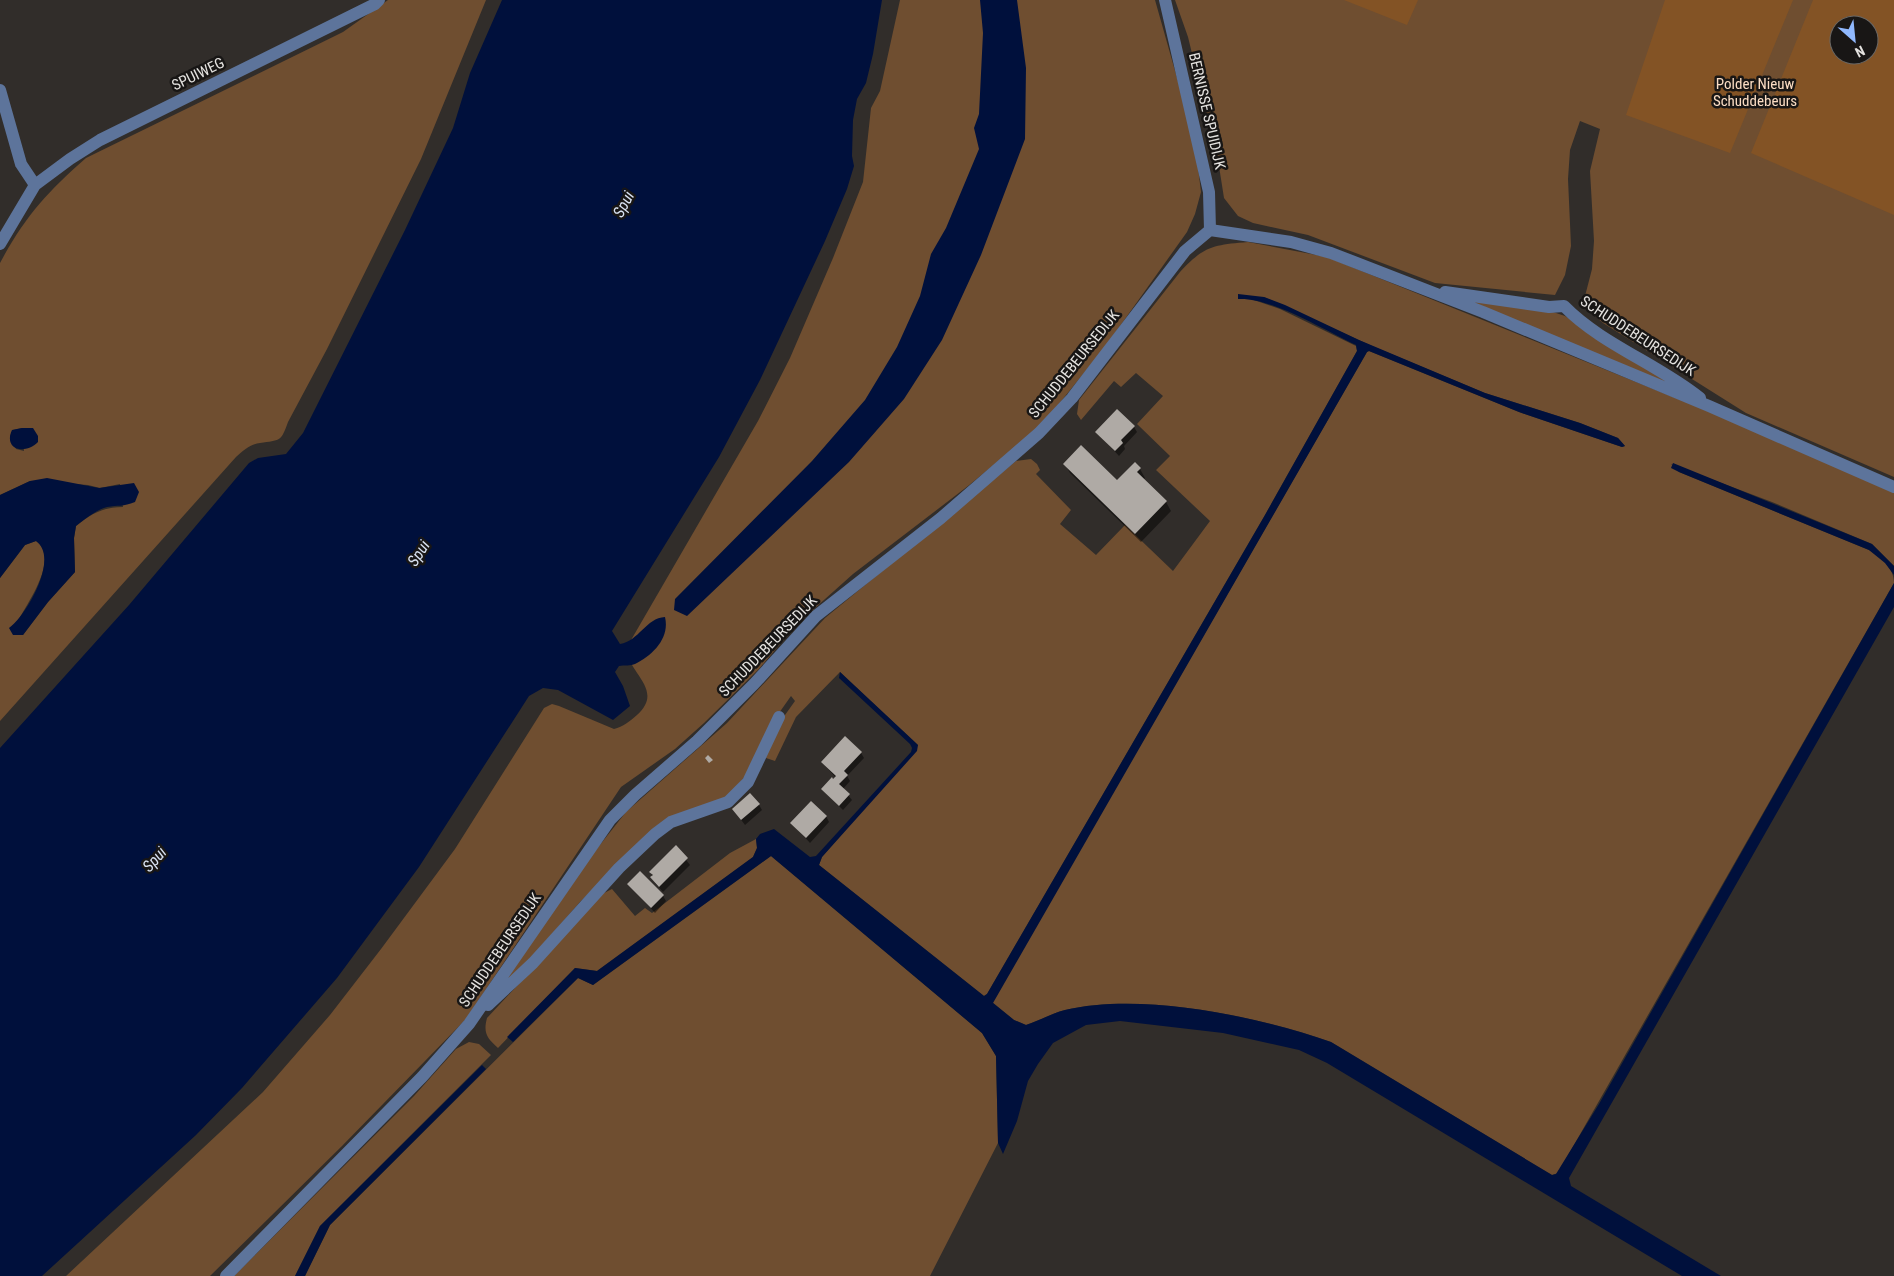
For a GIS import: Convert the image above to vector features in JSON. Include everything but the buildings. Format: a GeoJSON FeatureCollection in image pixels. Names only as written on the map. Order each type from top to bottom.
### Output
{"type":"FeatureCollection","features":[{"type":"Feature","properties":{"kind":"street","name":"SPUIWEG"},"geometry":{"type":"LineString","coordinates":[[0,244],[35,185],[70,159],[100,140],[379,0]]}},
{"type":"Feature","properties":{"kind":"street","name":"BERNISSE SPUIDIJK"},"geometry":{"type":"LineString","coordinates":[[1165,0],[1209,192],[1210,230]]}},
{"type":"Feature","properties":{"kind":"street"},"geometry":{"type":"LineString","coordinates":[[0,90],[21,164],[35,185]]}},
{"type":"Feature","properties":{"kind":"street","name":"SCHUDDEBEURSEDIJK"},"geometry":{"type":"LineString","coordinates":[[226,1276],[422,1078],[469,1024],[610,820],[635,795],[697,741],[754,684],[816,616],[941,518],[1039,434],[1072,398],[1185,251],[1210,230],[1299,244],[1331,253],[1425,289],[1709,406],[1892,486]]}},
{"type":"Feature","properties":{"kind":"street","name":"SCHUDDEBEURSEDIJK"},"geometry":{"type":"LineString","coordinates":[[1425,289],[1549,307],[1564,306],[1573,315],[1618,345],[1680,382],[1709,406]]}},
{"type":"Feature","properties":{"kind":"street"},"geometry":{"type":"LineString","coordinates":[[469,1024],[533,963],[618,868],[655,834],[671,822],[728,802],[748,782],[779,717]]}},
{"type":"Feature","properties":{"kind":"green space"},"geometry":{"type":"Polygon","coordinates":[[[388,0],[486,0],[421,159],[327,349],[281,437],[276,440],[253,445],[236,457],[0,721],[0,578],[25,545],[36,541],[43,549],[45,558],[40,580],[18,621],[23,635],[48,602],[75,572],[74,538],[76,526],[98,512],[109,508],[123,507],[120,484],[100,488],[88,485],[30,481],[0,495],[0,263],[18,232],[37,206],[59,182],[86,158],[343,32],[388,0]],[[22,428],[13,430],[10,436],[16,449],[24,451],[22,428]]]}},
{"type":"Feature","properties":{"kind":"green space"},"geometry":{"type":"Polygon","coordinates":[[[900,0],[1155,0],[1181,92],[1198,167],[1201,192],[1195,214],[1187,232],[1105,347],[1041,426],[968,486],[853,574],[796,625],[759,669],[704,723],[675,749],[621,787],[466,1019],[342,1146],[210,1276],[66,1276],[263,1092],[330,1015],[455,849],[544,708],[552,704],[559,706],[614,729],[629,722],[645,706],[646,689],[632,665],[627,647],[758,421],[790,358],[833,258],[863,182],[871,108],[880,91],[900,0]]]}},
{"type":"Feature","properties":{"kind":"green space","name":"Polder Nieuw Schuddebeurs"},"geometry":{"type":"Polygon","coordinates":[[[1175,0],[1894,0],[1894,477],[1746,413],[1603,323],[1590,312],[1584,300],[1592,269],[1594,241],[1590,171],[1600,129],[1580,121],[1570,150],[1568,179],[1571,246],[1565,275],[1555,295],[1435,283],[1308,235],[1253,223],[1238,216],[1224,198],[1218,160],[1188,37],[1175,0]]]}},
{"type":"Feature","properties":{"kind":"green space"},"geometry":{"type":"Polygon","coordinates":[[[1248,242],[1327,257],[1750,428],[1894,490],[1894,566],[1872,544],[1772,502],[1671,464],[1679,472],[1869,550],[1889,568],[1892,572],[1894,583],[1558,1173],[1552,1175],[1331,1042],[1301,1032],[1199,1009],[1129,1004],[1096,1005],[1065,1010],[1026,1025],[1014,1020],[992,1002],[1367,352],[1369,351],[1519,412],[1622,447],[1625,446],[1618,438],[1580,423],[1485,393],[1372,346],[1264,297],[1248,298],[1280,309],[1356,346],[1357,351],[1265,515],[987,994],[984,996],[819,865],[822,857],[918,745],[840,672],[796,717],[775,761],[763,757],[780,722],[795,701],[791,696],[772,723],[748,773],[727,797],[671,819],[609,873],[580,902],[506,986],[502,984],[588,860],[626,812],[727,723],[825,618],[1016,461],[1031,459],[1037,464],[1040,470],[1036,474],[1071,510],[1060,524],[1096,555],[1125,525],[1173,571],[1210,521],[1156,470],[1170,456],[1137,424],[1163,396],[1136,373],[1121,387],[1114,381],[1081,420],[1077,414],[1079,400],[1188,263],[1210,248],[1248,242]]]}},
{"type":"Feature","properties":{"kind":"green space"},"geometry":{"type":"Polygon","coordinates":[[[1455,297],[1553,312],[1565,316],[1682,391],[1455,297]]]}},
{"type":"Feature","properties":{"kind":"green space"},"geometry":{"type":"Polygon","coordinates":[[[756,839],[757,848],[753,857],[597,971],[575,968],[498,1048],[489,1038],[485,1028],[487,1018],[556,944],[596,897],[612,889],[635,916],[645,908],[652,913],[730,853],[756,839]]]}},
{"type":"Feature","properties":{"kind":"green space"},"geometry":{"type":"Polygon","coordinates":[[[771,856],[982,1033],[996,1056],[998,1143],[930,1276],[305,1276],[330,1225],[578,978],[593,985],[771,856]]]}},
{"type":"Feature","properties":{"kind":"green space"},"geometry":{"type":"Polygon","coordinates":[[[469,1042],[479,1044],[491,1055],[320,1226],[295,1276],[234,1276],[414,1096],[456,1049],[469,1042]]]}},
{"type":"Feature","properties":{"kind":"shaded area"},"geometry":{"type":"Polygon","coordinates":[[[1344,0],[1418,0],[1407,25],[1344,0]]]}},
{"type":"Feature","properties":{"kind":"shaded area"},"geometry":{"type":"Polygon","coordinates":[[[1665,0],[1793,0],[1730,153],[1626,115],[1665,0]]]}},
{"type":"Feature","properties":{"kind":"shaded area"},"geometry":{"type":"Polygon","coordinates":[[[1813,0],[1894,0],[1894,215],[1751,153],[1813,0]]]}},
{"type":"Feature","properties":{"kind":"water","name":"Spui"},"geometry":{"type":"Polygon","coordinates":[[[502,0],[882,0],[866,83],[857,99],[853,120],[852,156],[854,166],[847,189],[825,241],[760,380],[719,457],[612,631],[620,644],[632,639],[658,618],[665,617],[665,632],[654,651],[635,664],[619,666],[615,672],[623,686],[630,706],[613,720],[558,690],[543,688],[529,696],[419,867],[337,978],[242,1088],[196,1135],[42,1276],[0,1276],[0,748],[129,605],[249,463],[258,458],[286,454],[303,433],[405,230],[453,128],[470,73],[502,0]]]}},
{"type":"Feature","properties":{"kind":"water"},"geometry":{"type":"Polygon","coordinates":[[[980,0],[1017,0],[1026,68],[1025,139],[981,255],[942,340],[904,399],[849,462],[687,616],[674,610],[675,599],[812,461],[865,400],[897,347],[920,296],[931,254],[946,228],[979,149],[974,128],[979,114],[983,33],[980,0]]]}},
{"type":"Feature","properties":{"kind":"water"},"geometry":{"type":"Polygon","coordinates":[[[1238,294],[1264,297],[1285,305],[1359,340],[1485,393],[1580,423],[1618,438],[1625,446],[1622,447],[1519,412],[1369,351],[1367,352],[993,1003],[1014,1020],[1026,1025],[1065,1010],[1096,1005],[1129,1004],[1163,1005],[1199,1010],[1235,1016],[1301,1032],[1331,1042],[1552,1175],[1556,1174],[1599,1104],[1894,583],[1894,607],[1569,1178],[1571,1186],[1721,1276],[1682,1276],[1327,1063],[1299,1050],[1223,1033],[1120,1021],[1086,1025],[1053,1043],[1028,1081],[1017,1121],[1003,1154],[998,1143],[996,1056],[982,1033],[771,856],[593,985],[578,978],[513,1042],[507,1037],[575,968],[597,971],[753,857],[757,848],[756,839],[760,834],[774,829],[810,857],[816,856],[911,752],[910,744],[839,678],[840,672],[918,745],[917,751],[822,857],[819,865],[984,996],[987,994],[1265,515],[1357,351],[1356,345],[1298,316],[1266,303],[1238,299],[1238,294]]]}},
{"type":"Feature","properties":{"kind":"water"},"geometry":{"type":"Polygon","coordinates":[[[33,428],[38,436],[38,442],[33,446],[22,449],[13,446],[10,442],[12,430],[33,428]]]}},
{"type":"Feature","properties":{"kind":"water"},"geometry":{"type":"Polygon","coordinates":[[[1673,463],[1872,544],[1894,566],[1894,575],[1885,563],[1869,550],[1679,472],[1671,468],[1673,463]]]}},
{"type":"Feature","properties":{"kind":"water"},"geometry":{"type":"Polygon","coordinates":[[[47,478],[99,488],[134,483],[139,492],[135,502],[103,508],[76,526],[74,538],[75,572],[48,602],[23,635],[13,635],[9,628],[24,612],[31,600],[38,586],[44,560],[42,549],[36,541],[25,545],[0,578],[0,495],[30,481],[47,478]]]}},
{"type":"Feature","properties":{"kind":"water"},"geometry":{"type":"Polygon","coordinates":[[[482,1065],[486,1069],[330,1225],[305,1276],[295,1276],[320,1226],[482,1065]]]}}]}
